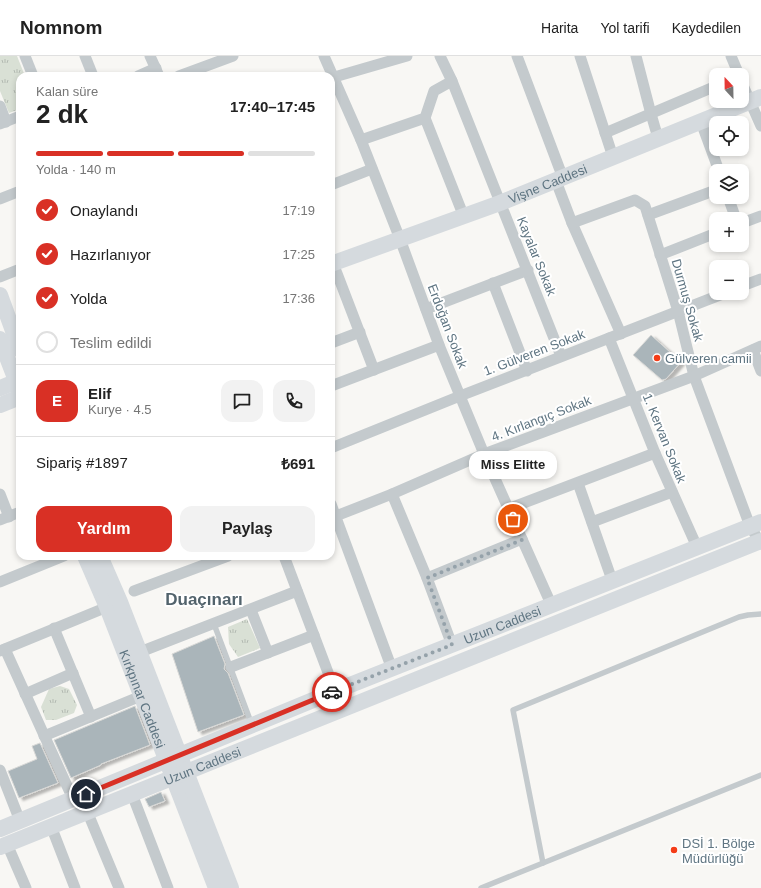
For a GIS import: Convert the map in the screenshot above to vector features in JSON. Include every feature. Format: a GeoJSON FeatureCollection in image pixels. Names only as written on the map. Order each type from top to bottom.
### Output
{"type":"FeatureCollection","features":[{"type":"Feature","properties":{"kind":"main road","name":"Vişne Caddesi"},"geometry":{"type":"LineString","coordinates":[[335,263],[500,203],[755,99]]}},
{"type":"Feature","properties":{"kind":"main road"},"geometry":{"type":"LineString","coordinates":[[0,294],[16,339]]}},
{"type":"Feature","properties":{"kind":"main road"},"geometry":{"type":"LineString","coordinates":[[0,339],[16,379]]}},
{"type":"Feature","properties":{"kind":"main road"},"geometry":{"type":"LineString","coordinates":[[0,388],[16,387]]}},
{"type":"Feature","properties":{"kind":"main road"},"geometry":{"type":"LineString","coordinates":[[0,405],[16,390]]}},
{"type":"Feature","properties":{"kind":"main road","name":"Uzun Caddesi"},"geometry":{"type":"LineString","coordinates":[[0,829],[335,691],[551,604],[756,524]]}},
{"type":"Feature","properties":{"kind":"main road","name":"Uzun Caddesi"},"geometry":{"type":"LineString","coordinates":[[4,845],[760,542]]}},
{"type":"Feature","properties":{"kind":"main road","name":"Kırkpınar Caddesi"},"geometry":{"type":"LineString","coordinates":[[87,560],[114,604],[140,652],[216,888]]}},
{"type":"Feature","properties":{"kind":"main road","name":"Kırkpınar Caddesi"},"geometry":{"type":"LineString","coordinates":[[101,560],[141,696],[173,758]]}},
{"type":"Feature","properties":{"kind":"main road","name":"Kırkpınar Caddesi"},"geometry":{"type":"LineString","coordinates":[[179,774],[232,888]]}},
{"type":"Feature","properties":{"kind":"street"},"geometry":{"type":"LineString","coordinates":[[25,56],[31,72]]}},
{"type":"Feature","properties":{"kind":"street"},"geometry":{"type":"LineString","coordinates":[[85,56],[91,72]]}},
{"type":"Feature","properties":{"kind":"street"},"geometry":{"type":"LineString","coordinates":[[150,56],[157,72]]}},
{"type":"Feature","properties":{"kind":"street"},"geometry":{"type":"LineString","coordinates":[[190,72],[233,56]]}},
{"type":"Feature","properties":{"kind":"street","name":"Erdoğan Sokak"},"geometry":{"type":"LineString","coordinates":[[324,56],[330,72]]}},
{"type":"Feature","properties":{"kind":"street"},"geometry":{"type":"LineString","coordinates":[[335,77],[407,56]]}},
{"type":"Feature","properties":{"kind":"street","name":"Kayalar Sokak"},"geometry":{"type":"LineString","coordinates":[[440,56],[452,81],[562,356]]}},
{"type":"Feature","properties":{"kind":"street"},"geometry":{"type":"LineString","coordinates":[[518,56],[572,223],[621,334]]}},
{"type":"Feature","properties":{"kind":"street"},"geometry":{"type":"LineString","coordinates":[[580,56],[613,157]]}},
{"type":"Feature","properties":{"kind":"street"},"geometry":{"type":"LineString","coordinates":[[731,56],[736,68]]}},
{"type":"Feature","properties":{"kind":"street"},"geometry":{"type":"LineString","coordinates":[[638,57],[650,114],[658,138]]}},
{"type":"Feature","properties":{"kind":"street"},"geometry":{"type":"LineString","coordinates":[[452,81],[434,91],[425,118],[464,217]]}},
{"type":"Feature","properties":{"kind":"street","name":"Erdoğan Sokak"},"geometry":{"type":"LineString","coordinates":[[335,84],[361,140],[400,239],[439,345],[484,454],[551,604]]}},
{"type":"Feature","properties":{"kind":"street"},"geometry":{"type":"LineString","coordinates":[[605,133],[709,89]]}},
{"type":"Feature","properties":{"kind":"street"},"geometry":{"type":"LineString","coordinates":[[755,99],[761,126]]}},
{"type":"Feature","properties":{"kind":"street"},"geometry":{"type":"LineString","coordinates":[[0,106],[3,123],[16,118]]}},
{"type":"Feature","properties":{"kind":"street"},"geometry":{"type":"LineString","coordinates":[[361,140],[425,118]]}},
{"type":"Feature","properties":{"kind":"street"},"geometry":{"type":"LineString","coordinates":[[701,122],[716,164]]}},
{"type":"Feature","properties":{"kind":"street"},"geometry":{"type":"LineString","coordinates":[[335,183],[372,169]]}},
{"type":"Feature","properties":{"kind":"street"},"geometry":{"type":"LineString","coordinates":[[0,199],[16,193]]}},
{"type":"Feature","properties":{"kind":"street"},"geometry":{"type":"LineString","coordinates":[[648,215],[709,193]]}},
{"type":"Feature","properties":{"kind":"street","name":"Durmuş Sokak"},"geometry":{"type":"LineString","coordinates":[[572,223],[635,200],[645,206],[678,311],[694,376],[756,524],[760,542]]}},
{"type":"Feature","properties":{"kind":"street"},"geometry":{"type":"LineString","coordinates":[[749,221],[761,216]]}},
{"type":"Feature","properties":{"kind":"street"},"geometry":{"type":"LineString","coordinates":[[660,255],[709,237]]}},
{"type":"Feature","properties":{"kind":"street"},"geometry":{"type":"LineString","coordinates":[[426,309],[528,270]]}},
{"type":"Feature","properties":{"kind":"street"},"geometry":{"type":"LineString","coordinates":[[0,277],[16,271]]}},
{"type":"Feature","properties":{"kind":"street"},"geometry":{"type":"LineString","coordinates":[[335,271],[374,370]]}},
{"type":"Feature","properties":{"kind":"street"},"geometry":{"type":"LineString","coordinates":[[749,283],[761,279]]}},
{"type":"Feature","properties":{"kind":"street"},"geometry":{"type":"LineString","coordinates":[[493,283],[527,371]]}},
{"type":"Feature","properties":{"kind":"street","name":"1. Gülveren Sokak"},"geometry":{"type":"LineString","coordinates":[[335,446],[709,299]]}},
{"type":"Feature","properties":{"kind":"street"},"geometry":{"type":"LineString","coordinates":[[335,341],[360,332]]}},
{"type":"Feature","properties":{"kind":"street","name":"1. Kervan Sokak"},"geometry":{"type":"LineString","coordinates":[[609,338],[655,453],[697,547]]}},
{"type":"Feature","properties":{"kind":"street"},"geometry":{"type":"LineString","coordinates":[[335,385],[439,345]]}},
{"type":"Feature","properties":{"kind":"street"},"geometry":{"type":"LineString","coordinates":[[757,348],[761,371]]}},
{"type":"Feature","properties":{"kind":"street","name":"4. Kırlangıç Sokak"},"geometry":{"type":"LineString","coordinates":[[335,516],[392,494],[484,454],[694,376],[757,348]]}},
{"type":"Feature","properties":{"kind":"street"},"geometry":{"type":"LineString","coordinates":[[508,509],[655,453]]}},
{"type":"Feature","properties":{"kind":"street"},"geometry":{"type":"LineString","coordinates":[[578,483],[612,580]]}},
{"type":"Feature","properties":{"kind":"street"},"geometry":{"type":"LineString","coordinates":[[592,522],[672,492]]}},
{"type":"Feature","properties":{"kind":"street"},"geometry":{"type":"LineString","coordinates":[[0,494],[4,518],[16,514]]}},
{"type":"Feature","properties":{"kind":"street"},"geometry":{"type":"LineString","coordinates":[[392,494],[427,578],[452,645]]}},
{"type":"Feature","properties":{"kind":"street"},"geometry":{"type":"LineString","coordinates":[[335,522],[392,669]]}},
{"type":"Feature","properties":{"kind":"street"},"geometry":{"type":"LineString","coordinates":[[427,578],[522,540]]}},
{"type":"Feature","properties":{"kind":"street"},"geometry":{"type":"LineString","coordinates":[[0,582],[54,560]]}},
{"type":"Feature","properties":{"kind":"street"},"geometry":{"type":"LineString","coordinates":[[134,591],[217,560]]}},
{"type":"Feature","properties":{"kind":"street"},"geometry":{"type":"LineString","coordinates":[[286,560],[335,691]]}},
{"type":"Feature","properties":{"kind":"street"},"geometry":{"type":"LineString","coordinates":[[140,652],[298,591]]}},
{"type":"Feature","properties":{"kind":"street"},"geometry":{"type":"LineString","coordinates":[[72,799],[25,694],[3,650],[114,604]]}},
{"type":"Feature","properties":{"kind":"street"},"geometry":{"type":"LineString","coordinates":[[251,610],[268,653]]}},
{"type":"Feature","properties":{"kind":"street"},"geometry":{"type":"LineString","coordinates":[[54,628],[91,717]]}},
{"type":"Feature","properties":{"kind":"street"},"geometry":{"type":"LineString","coordinates":[[230,667],[314,635]]}},
{"type":"Feature","properties":{"kind":"street"},"geometry":{"type":"LineString","coordinates":[[25,694],[73,673]]}},
{"type":"Feature","properties":{"kind":"street"},"geometry":{"type":"LineString","coordinates":[[44,736],[141,696]]}},
{"type":"Feature","properties":{"kind":"street"},"geometry":{"type":"LineString","coordinates":[[0,770],[20,821]]}},
{"type":"Feature","properties":{"kind":"street"},"geometry":{"type":"LineString","coordinates":[[132,794],[168,888]]}},
{"type":"Feature","properties":{"kind":"street"},"geometry":{"type":"LineString","coordinates":[[88,811],[119,888]]}},
{"type":"Feature","properties":{"kind":"street"},"geometry":{"type":"LineString","coordinates":[[51,826],[75,888]]}},
{"type":"Feature","properties":{"kind":"street"},"geometry":{"type":"LineString","coordinates":[[4,845],[26,888]]}},
{"type":"Feature","properties":{"kind":"lane"},"geometry":{"type":"LineString","coordinates":[[543,863],[513,710],[739,617],[761,614]]}},
{"type":"Feature","properties":{"kind":"lane"},"geometry":{"type":"LineString","coordinates":[[214,624],[252,725]]}},
{"type":"Feature","properties":{"kind":"lane"},"geometry":{"type":"LineString","coordinates":[[481,888],[761,775]]}},
{"type":"Feature","properties":{"kind":"green space"},"geometry":{"type":"Polygon","coordinates":[[[0,56],[17,56],[23,72],[16,72],[16,110],[9,113],[0,91],[0,56]]]}},
{"type":"Feature","properties":{"kind":"green space"},"geometry":{"type":"Polygon","coordinates":[[[247,619],[260,648],[238,657],[229,644],[228,627],[247,619]]]}},
{"type":"Feature","properties":{"kind":"green space"},"geometry":{"type":"Polygon","coordinates":[[[60,686],[69,689],[77,705],[74,713],[56,720],[46,720],[41,707],[49,689],[60,686]]]}},
{"type":"Feature","properties":{"kind":"building","name":"Gülveren camii"},"geometry":{"type":"Polygon","coordinates":[[[651,335],[681,362],[666,379],[662,380],[633,355],[651,335]]]}},
{"type":"Feature","properties":{"kind":"building"},"geometry":{"type":"Polygon","coordinates":[[[214,636],[225,664],[224,669],[228,673],[244,715],[198,732],[172,654],[214,636]]]}},
{"type":"Feature","properties":{"kind":"building"},"geometry":{"type":"Polygon","coordinates":[[[135,706],[150,745],[101,764],[71,778],[54,740],[135,706]]]}},
{"type":"Feature","properties":{"kind":"building"},"geometry":{"type":"Polygon","coordinates":[[[40,743],[58,783],[19,798],[8,771],[37,759],[32,746],[40,743]]]}},
{"type":"Feature","properties":{"kind":"building"},"geometry":{"type":"Polygon","coordinates":[[[161,792],[165,801],[149,807],[145,799],[161,792]]]}},
{"type":"Feature","properties":{"kind":"way so far"},"geometry":{"type":"LineString","coordinates":[[332,692],[452,645],[427,578],[522,540],[513,519]]}},
{"type":"Feature","properties":{"kind":"place","name":"Gülveren camii"},"geometry":{"type":"Point","coordinates":[657,358]}},
{"type":"Feature","properties":{"kind":"place","name":"Miss Elitte"},"geometry":{"type":"Point","coordinates":[513,519]}},
{"type":"Feature","properties":{"kind":"place","name":"DSİ 1. Bölge Müdürlüğü"},"geometry":{"type":"Point","coordinates":[674,850]}},
{"type":"Feature","properties":{"kind":"district","name":"Duaçınarı"},"geometry":{"type":"Point","coordinates":[204,599]}},
{"type":"Feature","properties":{"kind":"route"},"geometry":{"type":"LineString","coordinates":[[86,794],[332,692]]}}]}
